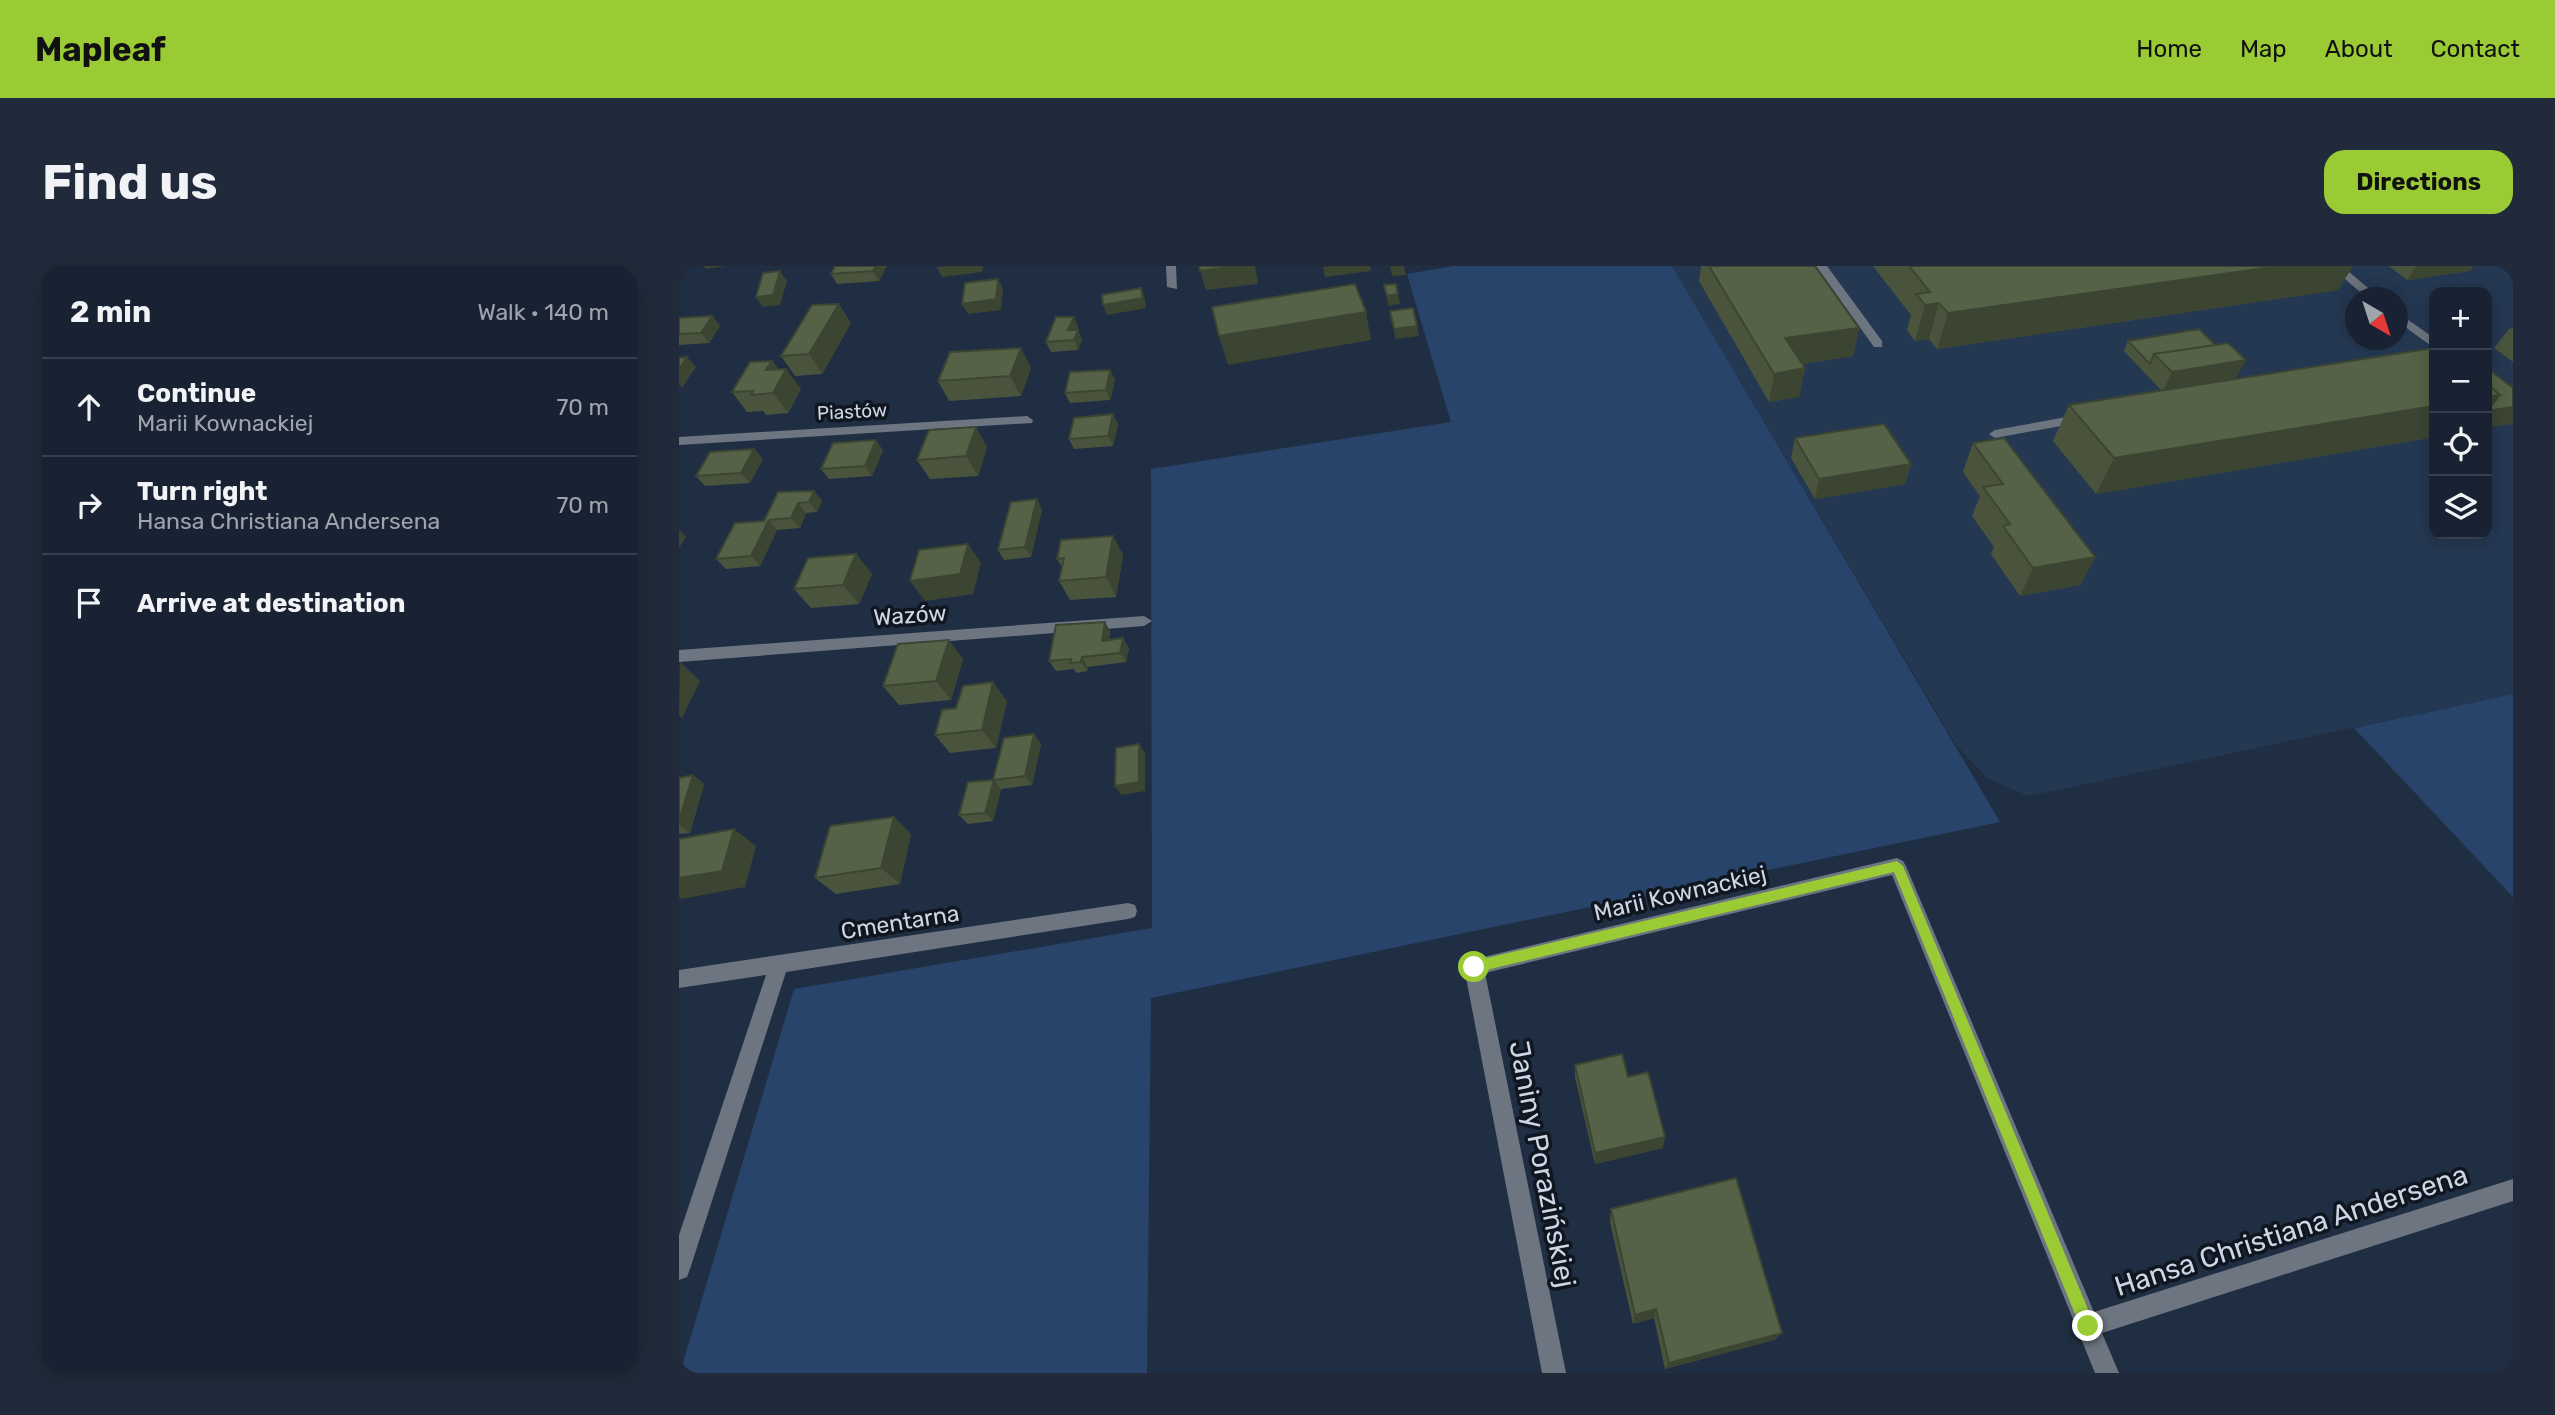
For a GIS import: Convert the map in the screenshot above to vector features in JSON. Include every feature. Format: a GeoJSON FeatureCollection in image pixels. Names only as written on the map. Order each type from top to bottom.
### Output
{"type":"FeatureCollection","features":[{"type":"Feature","properties":{"kind":"street"},"geometry":{"type":"LineString","coordinates":[[1171,266],[1173,287]]}},
{"type":"Feature","properties":{"kind":"street"},"geometry":{"type":"LineString","coordinates":[[1821,266],[1878,344]]}},
{"type":"Feature","properties":{"kind":"street"},"geometry":{"type":"LineString","coordinates":[[2335,266],[2361,287]]}},
{"type":"Feature","properties":{"kind":"street"},"geometry":{"type":"LineString","coordinates":[[2408,324],[2429,340]]}},
{"type":"Feature","properties":{"kind":"street"},"geometry":{"type":"LineString","coordinates":[[1995,434],[2091,417]]}},
{"type":"Feature","properties":{"kind":"street","name":"Piastów"},"geometry":{"type":"LineString","coordinates":[[679,441],[1027,420]]}},
{"type":"Feature","properties":{"kind":"street","name":"Wazów"},"geometry":{"type":"LineString","coordinates":[[679,656],[1144,621]]}},
{"type":"Feature","properties":{"kind":"street","name":"Marii Kownackiej"},"geometry":{"type":"LineString","coordinates":[[1474,967],[1897,866],[2088,1326]]}},
{"type":"Feature","properties":{"kind":"street","name":"Cmentarna"},"geometry":{"type":"LineString","coordinates":[[679,979],[1128,911]]}},
{"type":"Feature","properties":{"kind":"street"},"geometry":{"type":"LineString","coordinates":[[679,1269],[778,966]]}},
{"type":"Feature","properties":{"kind":"street","name":"Janiny Porazińskiej"},"geometry":{"type":"LineString","coordinates":[[1474,967],[1554,1373]]}},
{"type":"Feature","properties":{"kind":"street","name":"Hansa Christiana Andersena"},"geometry":{"type":"LineString","coordinates":[[2088,1326],[2513,1190]]}},
{"type":"Feature","properties":{"kind":"street"},"geometry":{"type":"LineString","coordinates":[[2088,1326],[2107,1373]]}},
{"type":"Feature","properties":{"kind":"shaded area"},"geometry":{"type":"Polygon","coordinates":[[[1454,266],[1672,266],[2000,822],[1151,998],[1147,1373],[680,1373],[794,989],[1152,928],[1151,469],[1451,422],[1407,274],[1454,266]]]}},
{"type":"Feature","properties":{"kind":"shaded area"},"geometry":{"type":"Polygon","coordinates":[[[1672,266],[2513,266],[2513,694],[2028,796],[1987,778],[1956,745],[1672,266]]]}},
{"type":"Feature","properties":{"kind":"shaded area"},"geometry":{"type":"Polygon","coordinates":[[[2513,694],[2513,897],[2354,728],[2513,694]]]}},
{"type":"Feature","properties":{"kind":"building"},"geometry":{"type":"Polygon","coordinates":[[[835,266],[876,266],[873,271],[831,274],[835,266]]]}},
{"type":"Feature","properties":{"kind":"building"},"geometry":{"type":"Polygon","coordinates":[[[1199,266],[1237,266],[1200,271],[1199,266]]]}},
{"type":"Feature","properties":{"kind":"building"},"geometry":{"type":"Polygon","coordinates":[[[1709,266],[1815,266],[1859,328],[1785,338],[1805,368],[1774,374],[1709,266]]]}},
{"type":"Feature","properties":{"kind":"building"},"geometry":{"type":"Polygon","coordinates":[[[1909,266],[2279,266],[1948,313],[1939,303],[1925,305],[1916,294],[1930,292],[1909,266]]]}},
{"type":"Feature","properties":{"kind":"building"},"geometry":{"type":"Polygon","coordinates":[[[780,271],[773,295],[756,297],[763,273],[780,271]]]}},
{"type":"Feature","properties":{"kind":"building"},"geometry":{"type":"Polygon","coordinates":[[[998,279],[996,299],[962,304],[965,283],[998,279]]]}},
{"type":"Feature","properties":{"kind":"building"},"geometry":{"type":"Polygon","coordinates":[[[1355,284],[1366,312],[1219,336],[1212,307],[1355,284]]]}},
{"type":"Feature","properties":{"kind":"building"},"geometry":{"type":"Polygon","coordinates":[[[1396,284],[1398,294],[1387,296],[1384,285],[1396,284]]]}},
{"type":"Feature","properties":{"kind":"building"},"geometry":{"type":"Polygon","coordinates":[[[1141,288],[1143,298],[1103,305],[1102,295],[1141,288]]]}},
{"type":"Feature","properties":{"kind":"building"},"geometry":{"type":"Polygon","coordinates":[[[839,304],[809,354],[781,356],[812,305],[839,304]]]}},
{"type":"Feature","properties":{"kind":"building"},"geometry":{"type":"Polygon","coordinates":[[[1413,308],[1417,326],[1394,329],[1390,311],[1413,308]]]}},
{"type":"Feature","properties":{"kind":"building"},"geometry":{"type":"Polygon","coordinates":[[[712,316],[701,333],[679,334],[679,318],[712,316]]]}},
{"type":"Feature","properties":{"kind":"building"},"geometry":{"type":"Polygon","coordinates":[[[1056,317],[1074,317],[1068,330],[1078,330],[1074,340],[1046,342],[1056,317]]]}},
{"type":"Feature","properties":{"kind":"building"},"geometry":{"type":"Polygon","coordinates":[[[2199,329],[2215,345],[2154,354],[2150,364],[2128,341],[2199,329]]]}},
{"type":"Feature","properties":{"kind":"building"},"geometry":{"type":"Polygon","coordinates":[[[2228,343],[2246,360],[2172,372],[2154,354],[2228,343]]]}},
{"type":"Feature","properties":{"kind":"building"},"geometry":{"type":"Polygon","coordinates":[[[1021,348],[1010,376],[938,381],[950,352],[1021,348]]]}},
{"type":"Feature","properties":{"kind":"building"},"geometry":{"type":"Polygon","coordinates":[[[2429,349],[2429,407],[2114,458],[2069,405],[2429,349]]]}},
{"type":"Feature","properties":{"kind":"building"},"geometry":{"type":"Polygon","coordinates":[[[687,357],[679,369],[679,358],[687,357]]]}},
{"type":"Feature","properties":{"kind":"building"},"geometry":{"type":"Polygon","coordinates":[[[772,361],[766,370],[786,369],[773,393],[751,395],[753,391],[732,392],[750,362],[772,361]]]}},
{"type":"Feature","properties":{"kind":"building"},"geometry":{"type":"Polygon","coordinates":[[[1110,370],[1106,390],[1065,393],[1070,372],[1110,370]]]}},
{"type":"Feature","properties":{"kind":"building"},"geometry":{"type":"Polygon","coordinates":[[[2492,372],[2513,388],[2513,407],[2492,410],[2492,405],[2500,395],[2492,388],[2492,372]]]}},
{"type":"Feature","properties":{"kind":"building"},"geometry":{"type":"Polygon","coordinates":[[[2492,388],[2500,395],[2492,396],[2492,388]]]}},
{"type":"Feature","properties":{"kind":"building"},"geometry":{"type":"Polygon","coordinates":[[[1113,414],[1108,436],[1069,439],[1074,418],[1113,414]]]}},
{"type":"Feature","properties":{"kind":"building"},"geometry":{"type":"Polygon","coordinates":[[[1884,424],[1911,464],[1819,479],[1795,438],[1884,424]]]}},
{"type":"Feature","properties":{"kind":"building"},"geometry":{"type":"Polygon","coordinates":[[[976,427],[966,456],[917,460],[929,430],[976,427]]]}},
{"type":"Feature","properties":{"kind":"building"},"geometry":{"type":"Polygon","coordinates":[[[2004,438],[2095,557],[2033,568],[2003,526],[2010,524],[1983,487],[2003,484],[1973,443],[2004,438]]]}},
{"type":"Feature","properties":{"kind":"building"},"geometry":{"type":"Polygon","coordinates":[[[876,440],[865,466],[821,469],[833,443],[876,440]]]}},
{"type":"Feature","properties":{"kind":"building"},"geometry":{"type":"Polygon","coordinates":[[[754,449],[741,473],[696,476],[710,452],[754,449]]]}},
{"type":"Feature","properties":{"kind":"building"},"geometry":{"type":"Polygon","coordinates":[[[814,491],[809,502],[798,503],[791,518],[769,520],[751,556],[716,559],[735,523],[764,521],[778,492],[814,491]]]}},
{"type":"Feature","properties":{"kind":"building"},"geometry":{"type":"Polygon","coordinates":[[[1037,499],[1025,547],[998,550],[1011,502],[1037,499]]]}},
{"type":"Feature","properties":{"kind":"building"},"geometry":{"type":"Polygon","coordinates":[[[1113,536],[1106,577],[1059,581],[1064,558],[1057,559],[1061,540],[1113,536]]]}},
{"type":"Feature","properties":{"kind":"building"},"geometry":{"type":"Polygon","coordinates":[[[968,544],[960,574],[910,581],[919,550],[968,544]]]}},
{"type":"Feature","properties":{"kind":"building"},"geometry":{"type":"Polygon","coordinates":[[[856,554],[843,585],[794,589],[808,558],[856,554]]]}},
{"type":"Feature","properties":{"kind":"building"},"geometry":{"type":"Polygon","coordinates":[[[1105,622],[1102,641],[1123,638],[1120,653],[1082,657],[1081,662],[1070,663],[1071,659],[1049,661],[1056,625],[1105,622]]]}},
{"type":"Feature","properties":{"kind":"building"},"geometry":{"type":"Polygon","coordinates":[[[949,640],[936,681],[883,686],[898,644],[949,640]]]}},
{"type":"Feature","properties":{"kind":"building"},"geometry":{"type":"Polygon","coordinates":[[[993,682],[982,730],[935,735],[942,710],[956,708],[963,686],[993,682]]]}},
{"type":"Feature","properties":{"kind":"building"},"geometry":{"type":"Polygon","coordinates":[[[1034,734],[1025,776],[994,780],[985,813],[959,815],[968,782],[993,780],[1004,738],[1034,734]]]}},
{"type":"Feature","properties":{"kind":"building"},"geometry":{"type":"Polygon","coordinates":[[[1139,744],[1139,782],[1115,786],[1116,748],[1139,744]]]}},
{"type":"Feature","properties":{"kind":"building"},"geometry":{"type":"Polygon","coordinates":[[[693,775],[679,821],[679,778],[693,775]]]}},
{"type":"Feature","properties":{"kind":"building"},"geometry":{"type":"Polygon","coordinates":[[[894,817],[881,868],[815,878],[830,826],[894,817]]]}},
{"type":"Feature","properties":{"kind":"building"},"geometry":{"type":"Polygon","coordinates":[[[734,829],[722,871],[679,878],[679,839],[734,829]]]}},
{"type":"Feature","properties":{"kind":"building"},"geometry":{"type":"Polygon","coordinates":[[[1622,1054],[1628,1077],[1648,1072],[1665,1137],[1595,1153],[1575,1065],[1622,1054]]]}},
{"type":"Feature","properties":{"kind":"building"},"geometry":{"type":"Polygon","coordinates":[[[1736,1178],[1782,1333],[1669,1363],[1656,1309],[1635,1315],[1611,1209],[1736,1178]]]}},
{"type":"Feature","properties":{"kind":"route"},"geometry":{"type":"LineString","coordinates":[[1474,967],[1897,866],[2088,1326]]}}]}
